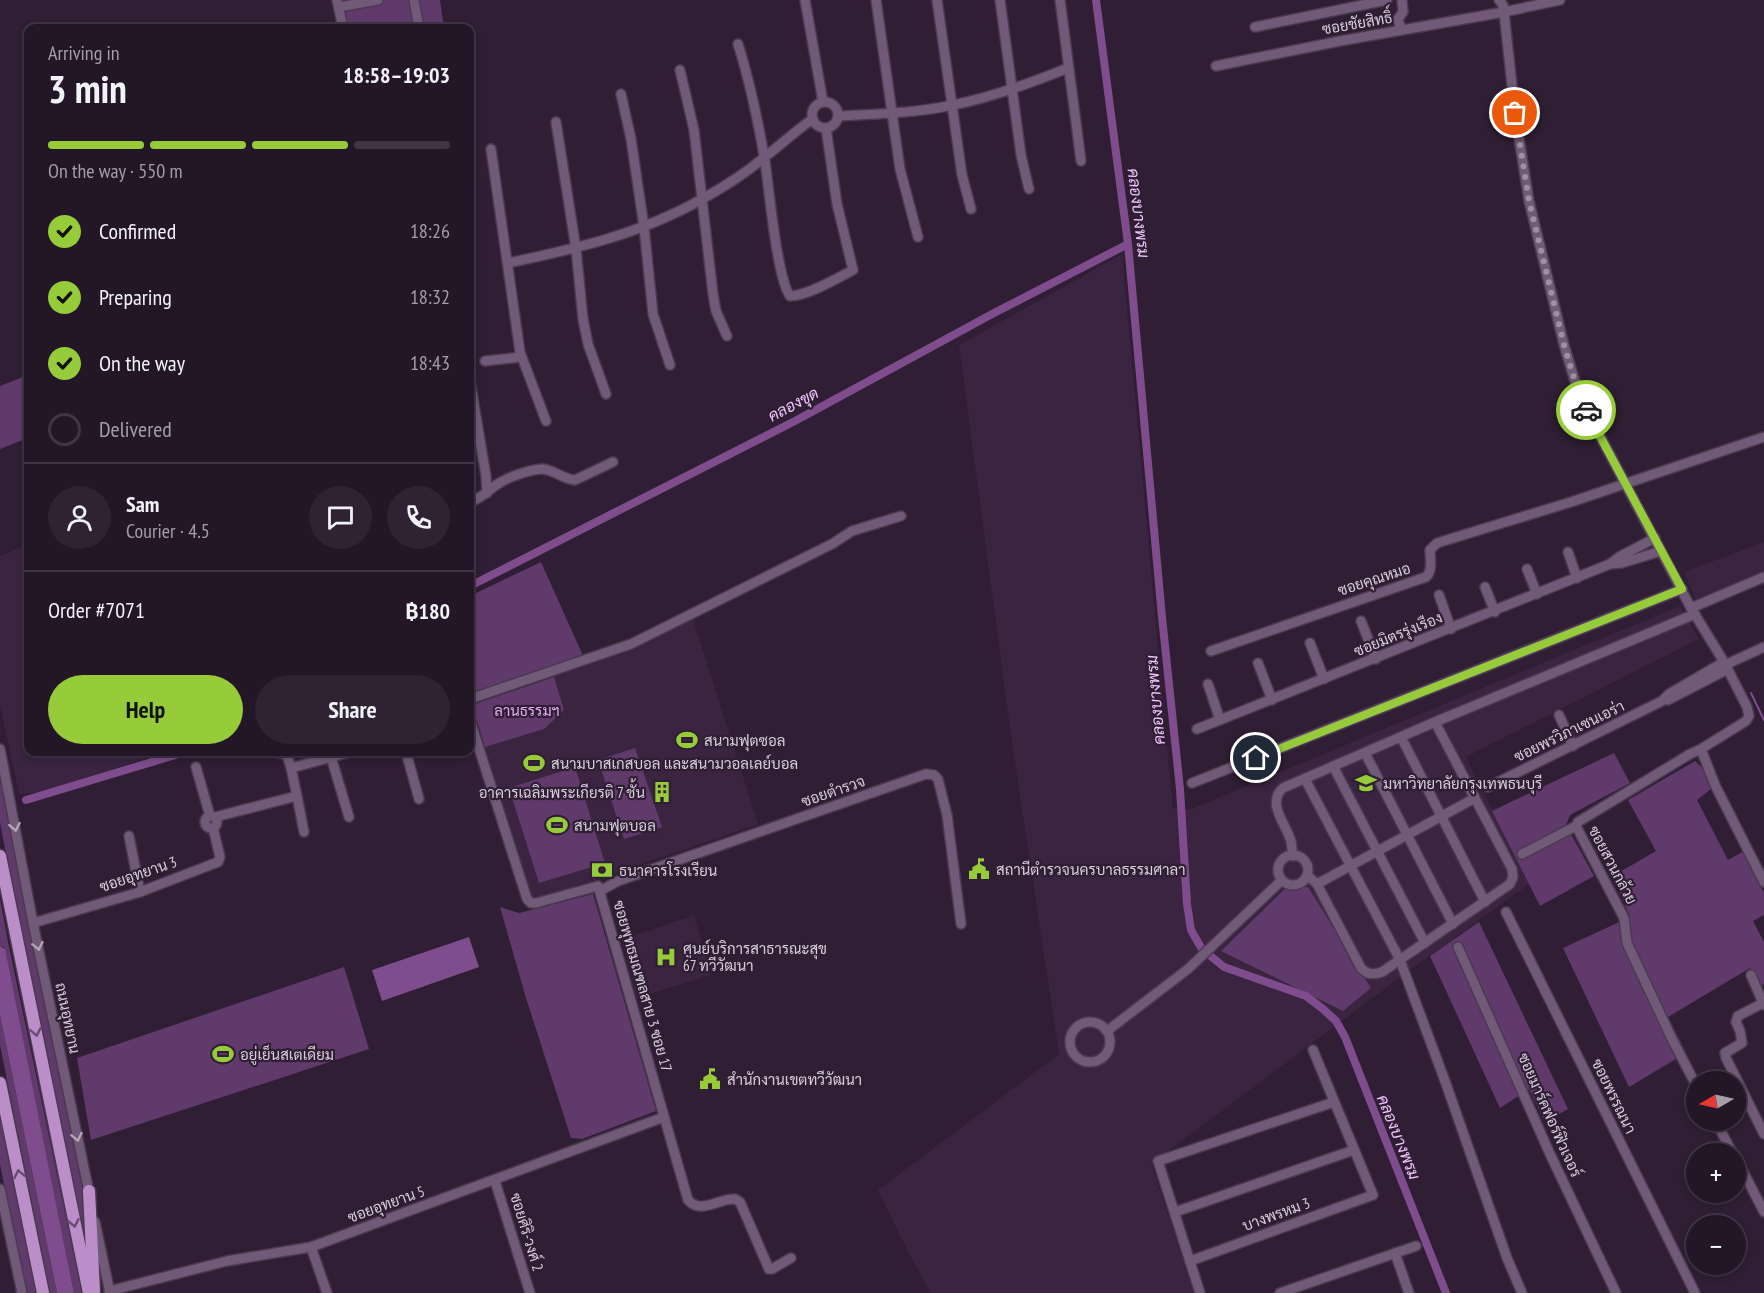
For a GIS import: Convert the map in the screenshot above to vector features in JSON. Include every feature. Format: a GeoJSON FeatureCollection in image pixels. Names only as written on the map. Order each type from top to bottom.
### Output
{"type":"FeatureCollection","features":[{"type":"Feature","properties":{"kind":"main road"},"geometry":{"type":"LineString","coordinates":[[0,856],[89,1293]]}},
{"type":"Feature","properties":{"kind":"main road"},"geometry":{"type":"LineString","coordinates":[[0,1083],[43,1293]]}},
{"type":"Feature","properties":{"kind":"main road"},"geometry":{"type":"LineString","coordinates":[[89,1191],[94,1293]]}},
{"type":"Feature","properties":{"kind":"street"},"geometry":{"type":"LineString","coordinates":[[342,24],[338,4],[378,0]]}},
{"type":"Feature","properties":{"kind":"street"},"geometry":{"type":"LineString","coordinates":[[414,0],[418,24]]}},
{"type":"Feature","properties":{"kind":"street"},"geometry":{"type":"LineString","coordinates":[[806,0],[823,102]]}},
{"type":"Feature","properties":{"kind":"street"},"geometry":{"type":"LineString","coordinates":[[876,0],[900,169],[918,237]]}},
{"type":"Feature","properties":{"kind":"street"},"geometry":{"type":"LineString","coordinates":[[938,0],[962,175],[971,208]]}},
{"type":"Feature","properties":{"kind":"street"},"geometry":{"type":"LineString","coordinates":[[999,0],[1021,155],[1029,189]]}},
{"type":"Feature","properties":{"kind":"street"},"geometry":{"type":"LineString","coordinates":[[1060,0],[1081,161]]}},
{"type":"Feature","properties":{"kind":"street"},"geometry":{"type":"LineString","coordinates":[[1255,27],[1387,0]]}},
{"type":"Feature","properties":{"kind":"street"},"geometry":{"type":"LineString","coordinates":[[1401,30],[1398,19],[1403,12],[1402,0]]}},
{"type":"Feature","properties":{"kind":"street"},"geometry":{"type":"LineString","coordinates":[[1499,0],[1503,5],[1515,113],[1529,201],[1564,345],[1580,398],[1693,611],[1726,666]]}},
{"type":"Feature","properties":{"kind":"street","name":"ซอยชัยสิทธิ์"},"geometry":{"type":"LineString","coordinates":[[1216,66],[1560,0]]}},
{"type":"Feature","properties":{"kind":"street"},"geometry":{"type":"LineString","coordinates":[[738,44],[752,90],[779,258],[789,295],[795,296],[853,270],[837,204],[826,128]]}},
{"type":"Feature","properties":{"kind":"street"},"geometry":{"type":"LineString","coordinates":[[838,116],[891,113],[952,105],[1012,90],[1068,68]]}},
{"type":"Feature","properties":{"kind":"street"},"geometry":{"type":"LineString","coordinates":[[680,70],[694,130],[716,311],[728,336]]}},
{"type":"Feature","properties":{"kind":"street"},"geometry":{"type":"LineString","coordinates":[[621,94],[631,139],[644,227],[652,314],[670,365]]}},
{"type":"Feature","properties":{"kind":"street"},"geometry":{"type":"LineString","coordinates":[[823,102],[834,106],[838,116],[833,126],[826,128],[816,125],[813,119],[814,108],[823,102]]}},
{"type":"Feature","properties":{"kind":"street"},"geometry":{"type":"LineString","coordinates":[[508,263],[576,249],[644,227],[703,199],[764,158],[813,119]]}},
{"type":"Feature","properties":{"kind":"street"},"geometry":{"type":"LineString","coordinates":[[556,122],[576,249],[583,319],[588,344],[606,394]]}},
{"type":"Feature","properties":{"kind":"street"},"geometry":{"type":"LineString","coordinates":[[492,149],[514,322],[521,357],[546,420]]}},
{"type":"Feature","properties":{"kind":"street"},"geometry":{"type":"LineString","coordinates":[[485,361],[521,357]]}},
{"type":"Feature","properties":{"kind":"street"},"geometry":{"type":"LineString","coordinates":[[474,405],[487,493]]}},
{"type":"Feature","properties":{"kind":"street"},"geometry":{"type":"LineString","coordinates":[[1624,483],[1764,437]]}},
{"type":"Feature","properties":{"kind":"street"},"geometry":{"type":"LineString","coordinates":[[474,500],[485,496],[502,481],[536,470],[549,470],[569,480],[575,480],[613,462]]}},
{"type":"Feature","properties":{"kind":"street","name":"ซอยคุณหมอ"},"geometry":{"type":"LineString","coordinates":[[1210,651],[1426,577],[1430,570],[1430,550],[1437,543],[1624,483]]}},
{"type":"Feature","properties":{"kind":"street"},"geometry":{"type":"LineString","coordinates":[[474,698],[632,644],[832,544],[852,531],[901,516]]}},
{"type":"Feature","properties":{"kind":"street","name":"ซอยมิตรรุ่งเรือง"},"geometry":{"type":"LineString","coordinates":[[1610,564],[1619,556],[1654,538]]}},
{"type":"Feature","properties":{"kind":"street","name":"ซอยมิตรรุ่งเรือง"},"geometry":{"type":"LineString","coordinates":[[1197,729],[1495,612],[1610,564],[1622,563],[1661,551]]}},
{"type":"Feature","properties":{"kind":"street"},"geometry":{"type":"LineString","coordinates":[[1568,552],[1577,578]]}},
{"type":"Feature","properties":{"kind":"street"},"geometry":{"type":"LineString","coordinates":[[1527,569],[1538,594]]}},
{"type":"Feature","properties":{"kind":"street"},"geometry":{"type":"LineString","coordinates":[[1293,856],[1291,842],[1276,806],[1276,797],[1283,788],[1693,611],[1764,577]]}},
{"type":"Feature","properties":{"kind":"street"},"geometry":{"type":"LineString","coordinates":[[1485,586],[1495,612]]}},
{"type":"Feature","properties":{"kind":"street"},"geometry":{"type":"LineString","coordinates":[[1192,783],[1682,589]]}},
{"type":"Feature","properties":{"kind":"street"},"geometry":{"type":"LineString","coordinates":[[1439,595],[1451,629]]}},
{"type":"Feature","properties":{"kind":"street"},"geometry":{"type":"LineString","coordinates":[[1361,621],[1376,659]]}},
{"type":"Feature","properties":{"kind":"street"},"geometry":{"type":"LineString","coordinates":[[1310,643],[1324,679]]}},
{"type":"Feature","properties":{"kind":"street","name":"ซอยพรวิภาเซนเอร่า"},"geometry":{"type":"LineString","coordinates":[[1488,787],[1662,701],[1669,694],[1764,647]]}},
{"type":"Feature","properties":{"kind":"street"},"geometry":{"type":"LineString","coordinates":[[1258,663],[1272,700]]}},
{"type":"Feature","properties":{"kind":"street","name":"ซอยสวนกล้วย"},"geometry":{"type":"LineString","coordinates":[[1689,1071],[1627,943],[1624,918],[1576,826],[1578,822],[1746,721],[1749,716],[1747,707],[1726,666]]}},
{"type":"Feature","properties":{"kind":"street"},"geometry":{"type":"LineString","coordinates":[[1208,684],[1220,720]]}},
{"type":"Feature","properties":{"kind":"street"},"geometry":{"type":"LineString","coordinates":[[1559,715],[1573,746]]}},
{"type":"Feature","properties":{"kind":"street"},"geometry":{"type":"LineString","coordinates":[[1306,875],[1317,884],[1363,970],[1371,974],[1380,973],[1508,886],[1513,872],[1435,722]]}},
{"type":"Feature","properties":{"kind":"street","name":"ซอยพุทธมณฑลสาย 3 ซอย 17"},"geometry":{"type":"LineString","coordinates":[[474,733],[527,900],[536,903],[598,886],[688,1200],[697,1206],[704,1206],[735,1199],[740,1202],[769,1269],[791,1258]]}},
{"type":"Feature","properties":{"kind":"street"},"geometry":{"type":"LineString","coordinates":[[1401,737],[1485,902]]}},
{"type":"Feature","properties":{"kind":"street","name":"ถนนอุทยาน"},"geometry":{"type":"LineString","coordinates":[[0,749],[33,923],[110,1292]]}},
{"type":"Feature","properties":{"kind":"street"},"geometry":{"type":"LineString","coordinates":[[1701,749],[1715,785],[1764,882]]}},
{"type":"Feature","properties":{"kind":"street"},"geometry":{"type":"LineString","coordinates":[[1365,753],[1453,924]]}},
{"type":"Feature","properties":{"kind":"street"},"geometry":{"type":"LineString","coordinates":[[287,756],[304,832]]}},
{"type":"Feature","properties":{"kind":"street"},"geometry":{"type":"LineString","coordinates":[[291,768],[335,756]]}},
{"type":"Feature","properties":{"kind":"street"},"geometry":{"type":"LineString","coordinates":[[407,756],[419,799]]}},
{"type":"Feature","properties":{"kind":"street"},"geometry":{"type":"LineString","coordinates":[[331,757],[349,817]]}},
{"type":"Feature","properties":{"kind":"street"},"geometry":{"type":"LineString","coordinates":[[1333,766],[1425,943]]}},
{"type":"Feature","properties":{"kind":"street"},"geometry":{"type":"LineString","coordinates":[[196,767],[212,817],[297,796]]}},
{"type":"Feature","properties":{"kind":"street","name":"ซอยตำรวจ"},"geometry":{"type":"LineString","coordinates":[[600,891],[618,881],[927,774],[934,775],[938,779],[947,815],[961,924]]}},
{"type":"Feature","properties":{"kind":"street"},"geometry":{"type":"LineString","coordinates":[[1305,778],[1400,960],[1507,1258],[1522,1293]]}},
{"type":"Feature","properties":{"kind":"street"},"geometry":{"type":"LineString","coordinates":[[1317,884],[1475,798]]}},
{"type":"Feature","properties":{"kind":"street","name":"ซอยอุทยาน 3"},"geometry":{"type":"LineString","coordinates":[[33,923],[140,892],[220,860],[213,828],[217,824],[212,817]]}},
{"type":"Feature","properties":{"kind":"street"},"geometry":{"type":"LineString","coordinates":[[1522,854],[1576,826]]}},
{"type":"Feature","properties":{"kind":"street"},"geometry":{"type":"LineString","coordinates":[[129,836],[140,892]]}},
{"type":"Feature","properties":{"kind":"street"},"geometry":{"type":"LineString","coordinates":[[1293,856],[1304,861],[1307,870],[1304,879],[1296,885],[1287,884],[1278,873],[1280,864],[1287,857],[1293,856]]}},
{"type":"Feature","properties":{"kind":"street"},"geometry":{"type":"LineString","coordinates":[[1107,1031],[1188,969],[1282,880]]}},
{"type":"Feature","properties":{"kind":"street","name":"ซอยพรรณนา"},"geometry":{"type":"LineString","coordinates":[[1506,912],[1695,1293]]}},
{"type":"Feature","properties":{"kind":"street","name":"ซอยมาร์คฟอร์ฟิวเจอร์"},"geometry":{"type":"LineString","coordinates":[[1458,947],[1550,1154],[1616,1293]]}},
{"type":"Feature","properties":{"kind":"street"},"geometry":{"type":"LineString","coordinates":[[1750,975],[1764,1004],[1738,1016],[1736,1022],[1742,1043],[1725,1053],[1764,1134]]}},
{"type":"Feature","properties":{"kind":"street"},"geometry":{"type":"LineString","coordinates":[[1093,1022],[1100,1024],[1107,1031],[1110,1045],[1101,1059],[1091,1062],[1083,1061],[1072,1052],[1070,1039],[1072,1032],[1080,1024],[1093,1022]]}},
{"type":"Feature","properties":{"kind":"street"},"geometry":{"type":"LineString","coordinates":[[1174,1212],[1354,1150],[1313,1050]]}},
{"type":"Feature","properties":{"kind":"street"},"geometry":{"type":"LineString","coordinates":[[1200,1293],[1158,1161],[1334,1102]]}},
{"type":"Feature","properties":{"kind":"street","name":"ซอยอุทยาน 5"},"geometry":{"type":"LineString","coordinates":[[110,1292],[227,1261],[311,1247],[664,1117]]}},
{"type":"Feature","properties":{"kind":"street","name":"บางพรหม 3"},"geometry":{"type":"LineString","coordinates":[[1190,1261],[1373,1196],[1354,1150]]}},
{"type":"Feature","properties":{"kind":"street"},"geometry":{"type":"LineString","coordinates":[[1746,1177],[1764,1212]]}},
{"type":"Feature","properties":{"kind":"street","name":"ซอยศิริ-วงศ์ 2"},"geometry":{"type":"LineString","coordinates":[[495,1180],[530,1293]]}},
{"type":"Feature","properties":{"kind":"street"},"geometry":{"type":"LineString","coordinates":[[0,1189],[22,1293]]}},
{"type":"Feature","properties":{"kind":"street"},"geometry":{"type":"LineString","coordinates":[[1280,1293],[1416,1246]]}},
{"type":"Feature","properties":{"kind":"street"},"geometry":{"type":"LineString","coordinates":[[311,1247],[327,1293]]}},
{"type":"Feature","properties":{"kind":"street"},"geometry":{"type":"LineString","coordinates":[[1395,1253],[1409,1293]]}},
{"type":"Feature","properties":{"kind":"shaded area","name":"มหาวิทยาลัยกรุงเทพธนบุรี"},"geometry":{"type":"Polygon","coordinates":[[[1122,254],[1173,809],[1191,809],[1680,606],[1699,639],[1466,757],[1529,884],[1151,1164],[1194,1293],[931,1293],[878,1190],[1059,1054],[1012,743],[959,345],[1122,254]]]}},
{"type":"Feature","properties":{"kind":"shaded area"},"geometry":{"type":"Polygon","coordinates":[[[1764,542],[1764,572],[1696,600],[1684,572],[1764,542]]]}},
{"type":"Feature","properties":{"kind":"shaded area"},"geometry":{"type":"Polygon","coordinates":[[[24,547],[24,756],[152,756],[45,792],[19,794],[0,705],[0,556],[24,547]]]}},
{"type":"Feature","properties":{"kind":"shaded area"},"geometry":{"type":"Polygon","coordinates":[[[693,619],[758,824],[611,875],[532,899],[474,711],[474,704],[630,651],[693,619]]]}},
{"type":"Feature","properties":{"kind":"shaded area","name":"ศูนย์บริการสาธารณะสุข 67 ทวีวัฒนา"},"geometry":{"type":"Polygon","coordinates":[[[694,915],[711,975],[637,998],[622,940],[694,915]]]}},
{"type":"Feature","properties":{"kind":"shaded area"},"geometry":{"type":"Polygon","coordinates":[[[469,937],[479,967],[382,1001],[372,970],[469,937]]]}},
{"type":"Feature","properties":{"kind":"shaded area"},"geometry":{"type":"Polygon","coordinates":[[[0,946],[5,949],[74,1293],[57,1293],[0,1015],[0,946]]]}},
{"type":"Feature","properties":{"kind":"green space"},"geometry":{"type":"Polygon","coordinates":[[[342,0],[440,0],[443,24],[347,24],[342,0]]]}},
{"type":"Feature","properties":{"kind":"green space"},"geometry":{"type":"Polygon","coordinates":[[[24,377],[24,440],[0,449],[0,386],[24,377]]]}},
{"type":"Feature","properties":{"kind":"green space"},"geometry":{"type":"Polygon","coordinates":[[[541,562],[584,658],[474,694],[474,594],[541,562]]]}},
{"type":"Feature","properties":{"kind":"green space","name":"ลานธรรมฯ"},"geometry":{"type":"Polygon","coordinates":[[[554,677],[564,710],[544,729],[485,747],[474,704],[554,677]]]}},
{"type":"Feature","properties":{"kind":"green space"},"geometry":{"type":"Polygon","coordinates":[[[635,748],[662,827],[624,839],[598,760],[635,748]]]}},
{"type":"Feature","properties":{"kind":"green space"},"geometry":{"type":"Polygon","coordinates":[[[1614,753],[1630,783],[1570,815],[1566,825],[1594,876],[1540,906],[1492,811],[1614,753]]]}},
{"type":"Feature","properties":{"kind":"green space"},"geometry":{"type":"Polygon","coordinates":[[[1695,761],[1707,772],[1711,789],[1697,800],[1728,860],[1744,851],[1764,893],[1764,915],[1753,921],[1764,942],[1764,984],[1761,986],[1750,968],[1668,1017],[1686,1053],[1629,1087],[1563,948],[1630,917],[1613,876],[1656,851],[1628,800],[1695,761]]]}},
{"type":"Feature","properties":{"kind":"green space"},"geometry":{"type":"Polygon","coordinates":[[[0,766],[86,1195],[87,1258],[0,823],[0,766]]]}},
{"type":"Feature","properties":{"kind":"green space","name":"สนามฟุตบอล"},"geometry":{"type":"Polygon","coordinates":[[[575,767],[605,863],[539,883],[509,788],[575,767]]]}},
{"type":"Feature","properties":{"kind":"green space"},"geometry":{"type":"Polygon","coordinates":[[[1308,887],[1371,988],[1343,1011],[1221,951],[1285,889],[1308,887]]]}},
{"type":"Feature","properties":{"kind":"green space"},"geometry":{"type":"Polygon","coordinates":[[[593,894],[656,1111],[582,1139],[571,1138],[526,998],[500,907],[519,913],[593,894]]]}},
{"type":"Feature","properties":{"kind":"green space"},"geometry":{"type":"Polygon","coordinates":[[[0,899],[82,1293],[74,1293],[4,947],[0,946],[0,899]]]}},
{"type":"Feature","properties":{"kind":"green space"},"geometry":{"type":"Polygon","coordinates":[[[1479,922],[1568,1109],[1545,1122],[1529,1089],[1500,1108],[1430,956],[1479,922]]]}},
{"type":"Feature","properties":{"kind":"green space","name":"อยู่เย็นสเตเดียม"},"geometry":{"type":"Polygon","coordinates":[[[344,967],[369,1049],[91,1140],[77,1058],[344,967]]]}},
{"type":"Feature","properties":{"kind":"green space"},"geometry":{"type":"Polygon","coordinates":[[[0,1015],[57,1293],[50,1293],[0,1045],[0,1015]]]}},
{"type":"Feature","properties":{"kind":"green space"},"geometry":{"type":"Polygon","coordinates":[[[0,1105],[38,1293],[26,1293],[0,1164],[0,1105]]]}},
{"type":"Feature","properties":{"kind":"waterway","name":"คลองบางพรม"},"geometry":{"type":"LineString","coordinates":[[1096,0],[1128,244],[1180,789],[1187,904],[1191,930],[1202,949],[1224,967],[1306,996],[1336,1021],[1345,1037],[1446,1293]]}},
{"type":"Feature","properties":{"kind":"waterway","name":"คลองขุด"},"geometry":{"type":"LineString","coordinates":[[474,584],[795,421],[994,313],[1128,244]]}},
{"type":"Feature","properties":{"kind":"waterway"},"geometry":{"type":"LineString","coordinates":[[1751,693],[1764,720]]}},
{"type":"Feature","properties":{"kind":"waterway","name":"คลองขุด"},"geometry":{"type":"LineString","coordinates":[[26,800],[172,756]]}},
{"type":"Feature","properties":{"kind":"way so far"},"geometry":{"type":"LineString","coordinates":[[1515,113],[1529,201],[1564,345],[1580,398],[1586,410]]}},
{"type":"Feature","properties":{"kind":"place","name":"สนามฟุตซอล"},"geometry":{"type":"Point","coordinates":[687,740]}},
{"type":"Feature","properties":{"kind":"place","name":"สนามบาสเกสบอล และสนามวอลเลย์บอล"},"geometry":{"type":"Point","coordinates":[534,763]}},
{"type":"Feature","properties":{"kind":"place","name":"มหาวิทยาลัยกรุงเทพธนบุรี"},"geometry":{"type":"Point","coordinates":[1366,783]}},
{"type":"Feature","properties":{"kind":"place","name":"อาคารเฉลิมพระเกียรติ 7 ชั้น"},"geometry":{"type":"Point","coordinates":[662,792]}},
{"type":"Feature","properties":{"kind":"place","name":"สนามฟุตบอล"},"geometry":{"type":"Point","coordinates":[557,825]}},
{"type":"Feature","properties":{"kind":"place","name":"สถานีตำรวจนครบาลธรรมศาลา"},"geometry":{"type":"Point","coordinates":[979,869]}},
{"type":"Feature","properties":{"kind":"place","name":"ธนาคารโรงเรียน"},"geometry":{"type":"Point","coordinates":[602,870]}},
{"type":"Feature","properties":{"kind":"place","name":"ศูนย์บริการสาธารณะสุข 67 ทวีวัฒนา"},"geometry":{"type":"Point","coordinates":[666,957]}},
{"type":"Feature","properties":{"kind":"place","name":"อยู่เย็นสเตเดียม"},"geometry":{"type":"Point","coordinates":[223,1054]}},
{"type":"Feature","properties":{"kind":"place","name":"สำนักงานเขตทวีวัฒนา"},"geometry":{"type":"Point","coordinates":[710,1079]}},
{"type":"Feature","properties":{"kind":"route"},"geometry":{"type":"LineString","coordinates":[[1256,758],[1682,589],[1586,410]]}}]}
